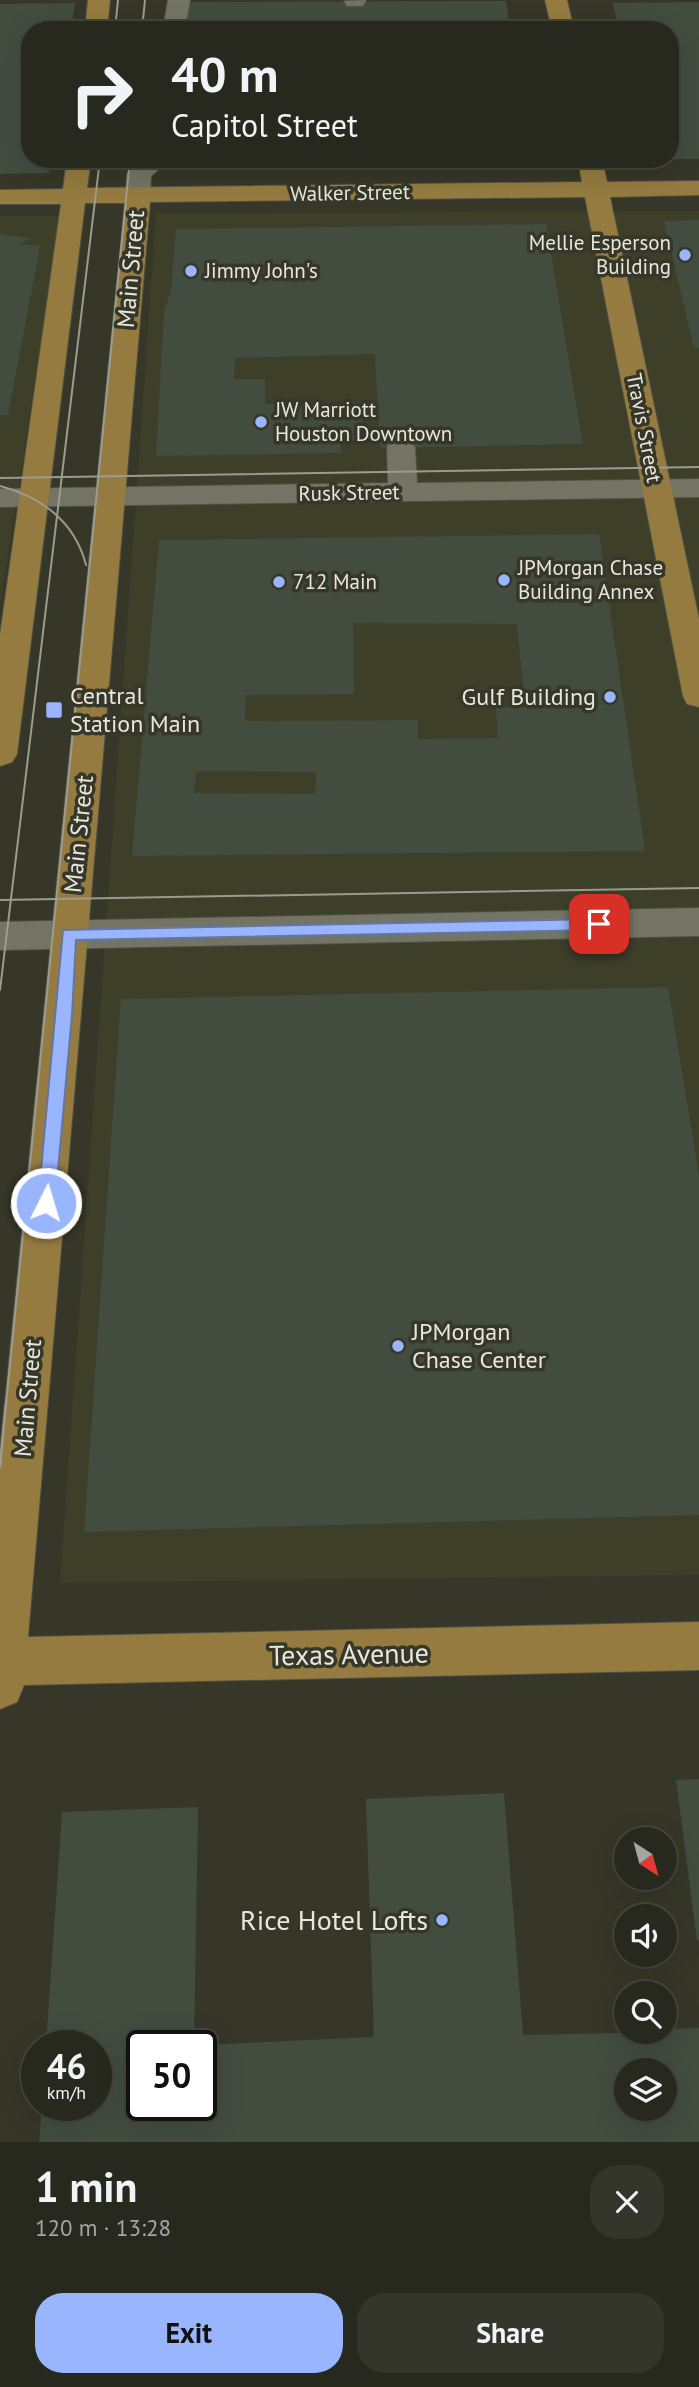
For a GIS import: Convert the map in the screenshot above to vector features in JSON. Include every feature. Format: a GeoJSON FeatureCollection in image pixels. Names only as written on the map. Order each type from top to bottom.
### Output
{"type":"FeatureCollection","features":[{"type":"Feature","properties":{"kind":"main road"},"geometry":{"type":"LineString","coordinates":[[97,21],[99,0]]}},
{"type":"Feature","properties":{"kind":"main road"},"geometry":{"type":"LineString","coordinates":[[556,0],[561,21]]}},
{"type":"Feature","properties":{"kind":"main road"},"geometry":{"type":"LineString","coordinates":[[0,754],[78,168]]}},
{"type":"Feature","properties":{"kind":"main road","name":"Travis Street"},"geometry":{"type":"LineString","coordinates":[[592,168],[699,696]]}},
{"type":"Feature","properties":{"kind":"main road","name":"Walker Street"},"geometry":{"type":"LineString","coordinates":[[0,197],[699,188]]}},
{"type":"Feature","properties":{"kind":"main road","name":"Main Street"},"geometry":{"type":"LineString","coordinates":[[1,1669],[64,1015],[69,934],[138,195]]}},
{"type":"Feature","properties":{"kind":"main road","name":"Texas Avenue"},"geometry":{"type":"LineString","coordinates":[[1,1669],[699,1646]]}},
{"type":"Feature","properties":{"kind":"street"},"geometry":{"type":"LineString","coordinates":[[176,21],[179,0]]}},
{"type":"Feature","properties":{"kind":"street","name":"Main Street"},"geometry":{"type":"LineString","coordinates":[[138,195],[139,174],[147,168]]}},
{"type":"Feature","properties":{"kind":"street"},"geometry":{"type":"LineString","coordinates":[[401,447],[403,492]]}},
{"type":"Feature","properties":{"kind":"street","name":"Rusk Street"},"geometry":{"type":"LineString","coordinates":[[0,498],[699,488]]}},
{"type":"Feature","properties":{"kind":"street"},"geometry":{"type":"LineString","coordinates":[[0,936],[699,922]]}},
{"type":"Feature","properties":{"kind":"shaded area"},"geometry":{"type":"Polygon","coordinates":[[[699,211],[699,1575],[60,1583],[156,213],[699,211]]]}},
{"type":"Feature","properties":{"kind":"shaded area"},"geometry":{"type":"Polygon","coordinates":[[[0,216],[60,216],[0,605],[0,216]]]}},
{"type":"Feature","properties":{"kind":"building"},"geometry":{"type":"Polygon","coordinates":[[[506,1],[509,21],[186,21],[187,2],[506,1]]]}},
{"type":"Feature","properties":{"kind":"building"},"geometry":{"type":"Polygon","coordinates":[[[699,2],[699,159],[679,159],[679,21],[617,21],[613,3],[699,2]]]}},
{"type":"Feature","properties":{"kind":"building"},"geometry":{"type":"Polygon","coordinates":[[[75,3],[72,21],[21,21],[21,168],[50,168],[49,173],[0,174],[0,4],[75,3]]]}},
{"type":"Feature","properties":{"kind":"building","name":"Mellie Esperson Building"},"geometry":{"type":"Polygon","coordinates":[[[699,220],[699,348],[694,348],[664,221],[699,220]]]}},
{"type":"Feature","properties":{"kind":"building"},"geometry":{"type":"Polygon","coordinates":[[[546,224],[583,444],[380,448],[375,354],[235,358],[234,379],[265,379],[265,404],[362,402],[363,440],[340,441],[341,453],[156,456],[164,311],[171,291],[176,229],[546,224]]]}},
{"type":"Feature","properties":{"kind":"building"},"geometry":{"type":"Polygon","coordinates":[[[0,234],[31,238],[19,244],[40,246],[8,415],[0,415],[0,234]]]}},
{"type":"Feature","properties":{"kind":"building"},"geometry":{"type":"Polygon","coordinates":[[[599,534],[645,851],[132,856],[159,540],[599,534]],[[353,623],[354,694],[246,695],[245,721],[418,720],[418,739],[498,738],[496,707],[525,707],[517,624],[353,623]],[[196,771],[194,793],[315,794],[316,772],[196,771]]]}},
{"type":"Feature","properties":{"kind":"building","name":"JPMorgan Chase Center"},"geometry":{"type":"Polygon","coordinates":[[[668,987],[699,1176],[699,1515],[84,1532],[121,999],[668,987]]]}},
{"type":"Feature","properties":{"kind":"building"},"geometry":{"type":"Polygon","coordinates":[[[699,1779],[699,1940],[697,1940],[676,1780],[699,1779]]]}},
{"type":"Feature","properties":{"kind":"building","name":"Rice Hotel Lofts"},"geometry":{"type":"Polygon","coordinates":[[[504,1793],[523,2035],[614,2033],[614,2044],[677,2044],[677,2029],[699,2028],[699,2142],[39,2142],[41,2121],[112,2121],[112,2030],[47,2030],[62,1812],[198,1807],[194,2030],[126,2030],[126,2121],[217,2121],[217,2044],[374,2037],[366,1799],[504,1793]]]}},
{"type":"Feature","properties":{"kind":"tram line"},"geometry":{"type":"LineString","coordinates":[[116,21],[118,0]]}},
{"type":"Feature","properties":{"kind":"tram line"},"geometry":{"type":"LineString","coordinates":[[143,21],[145,0]]}},
{"type":"Feature","properties":{"kind":"tram line"},"geometry":{"type":"LineString","coordinates":[[62,477],[99,168]]}},
{"type":"Feature","properties":{"kind":"tram line"},"geometry":{"type":"LineString","coordinates":[[98,476],[129,168]]}},
{"type":"Feature","properties":{"kind":"tram line"},"geometry":{"type":"LineString","coordinates":[[98,476],[699,467]]}},
{"type":"Feature","properties":{"kind":"tram line"},"geometry":{"type":"LineString","coordinates":[[56,899],[98,476]]}},
{"type":"Feature","properties":{"kind":"tram line"},"geometry":{"type":"LineString","coordinates":[[62,477],[98,476]]}},
{"type":"Feature","properties":{"kind":"tram line"},"geometry":{"type":"LineString","coordinates":[[0,478],[62,477]]}},
{"type":"Feature","properties":{"kind":"tram line"},"geometry":{"type":"LineString","coordinates":[[57,516],[62,477]]}},
{"type":"Feature","properties":{"kind":"tram line"},"geometry":{"type":"LineString","coordinates":[[0,486],[30,497],[57,516]]}},
{"type":"Feature","properties":{"kind":"tram line"},"geometry":{"type":"LineString","coordinates":[[11,900],[57,516]]}},
{"type":"Feature","properties":{"kind":"tram line"},"geometry":{"type":"LineString","coordinates":[[57,516],[74,536],[86,565]]}},
{"type":"Feature","properties":{"kind":"tram line"},"geometry":{"type":"LineString","coordinates":[[56,899],[699,888]]}},
{"type":"Feature","properties":{"kind":"tram line"},"geometry":{"type":"LineString","coordinates":[[6,1405],[56,899]]}},
{"type":"Feature","properties":{"kind":"tram line"},"geometry":{"type":"LineString","coordinates":[[11,900],[56,899]]}},
{"type":"Feature","properties":{"kind":"tram line"},"geometry":{"type":"LineString","coordinates":[[0,900],[11,900]]}},
{"type":"Feature","properties":{"kind":"tram line"},"geometry":{"type":"LineString","coordinates":[[0,990],[11,900]]}},
{"type":"Feature","properties":{"kind":"tram line"},"geometry":{"type":"LineString","coordinates":[[0,1467],[6,1403]]}},
{"type":"Feature","properties":{"kind":"place","name":"Mellie Esperson Building"},"geometry":{"type":"Point","coordinates":[685,255]}},
{"type":"Feature","properties":{"kind":"place","name":"Jimmy John's"},"geometry":{"type":"Point","coordinates":[191,271]}},
{"type":"Feature","properties":{"kind":"place","name":"JW Marriott Houston Downtown"},"geometry":{"type":"Point","coordinates":[261,422]}},
{"type":"Feature","properties":{"kind":"place","name":"JPMorgan Chase Building Annex"},"geometry":{"type":"Point","coordinates":[504,580]}},
{"type":"Feature","properties":{"kind":"place","name":"712 Main"},"geometry":{"type":"Point","coordinates":[279,582]}},
{"type":"Feature","properties":{"kind":"place","name":"Gulf Building"},"geometry":{"type":"Point","coordinates":[610,697]}},
{"type":"Feature","properties":{"kind":"place","name":"Central Station Main"},"geometry":{"type":"Point","coordinates":[54,710]}},
{"type":"Feature","properties":{"kind":"place","name":"JPMorgan Chase Center"},"geometry":{"type":"Point","coordinates":[398,1346]}},
{"type":"Feature","properties":{"kind":"place","name":"Rice Hotel Lofts"},"geometry":{"type":"Point","coordinates":[442,1920]}},
{"type":"Feature","properties":{"kind":"route"},"geometry":{"type":"LineString","coordinates":[[46,1203],[69,934],[599,924]]}}]}
